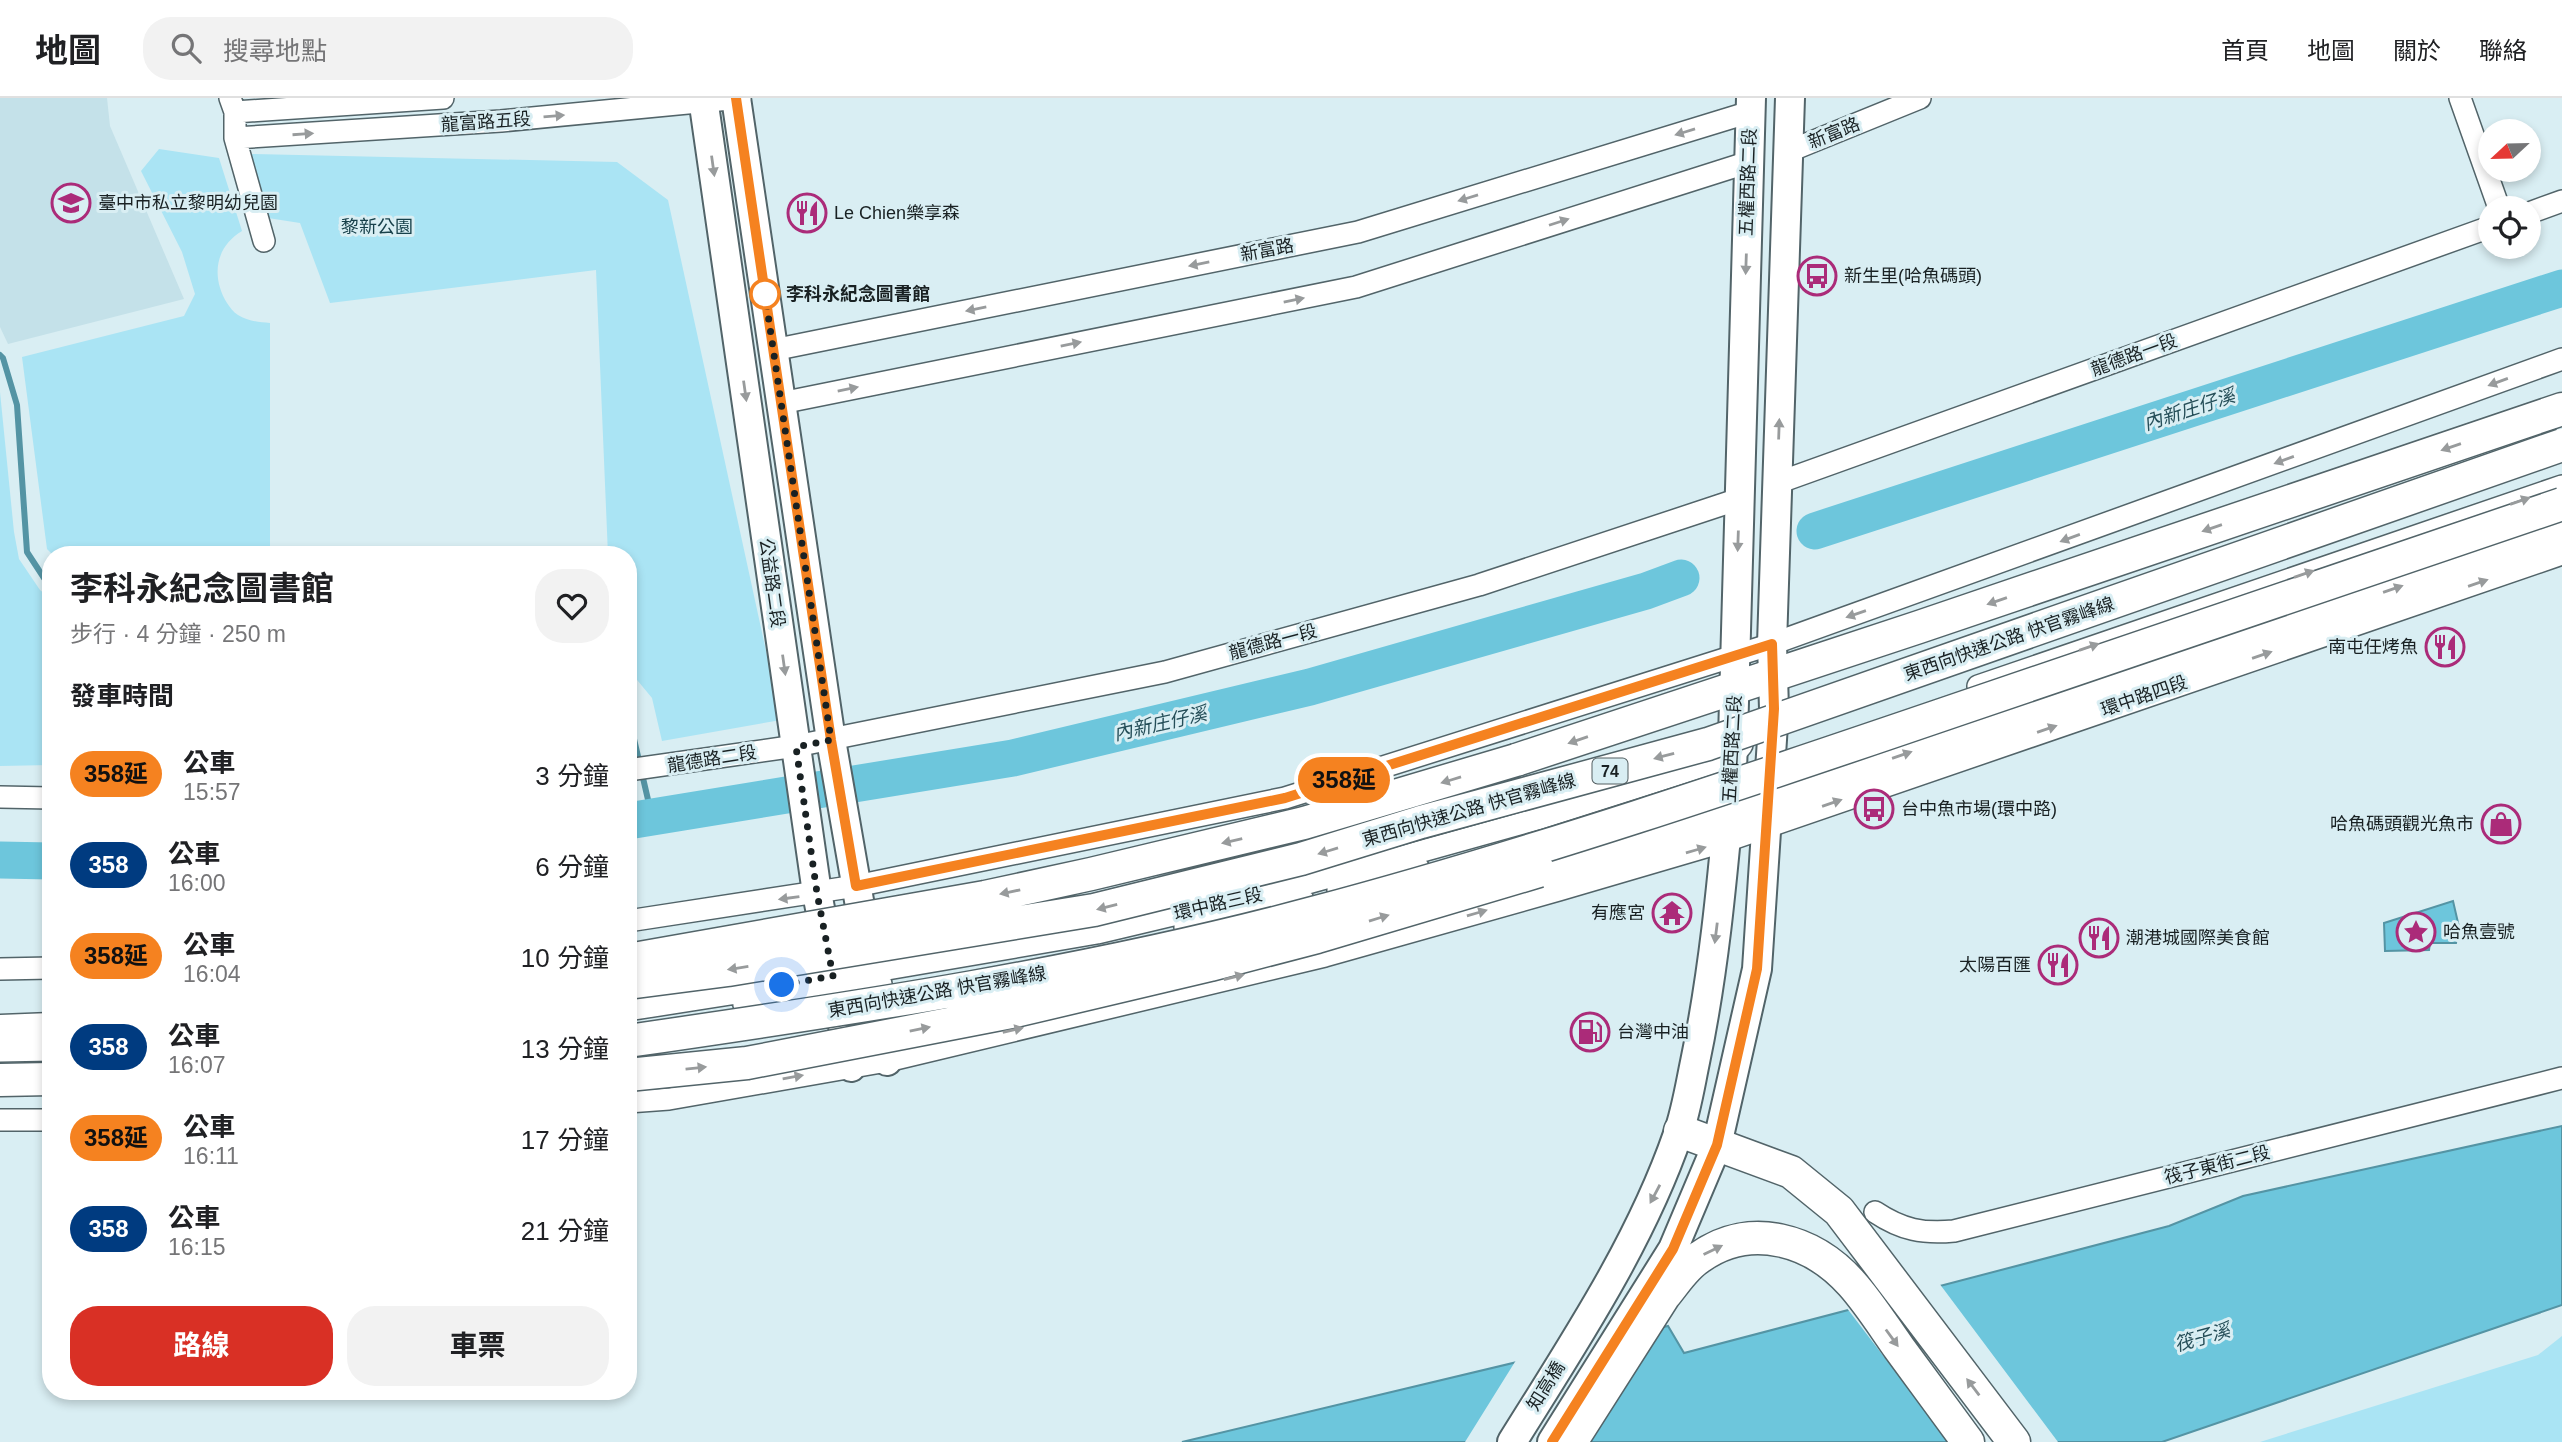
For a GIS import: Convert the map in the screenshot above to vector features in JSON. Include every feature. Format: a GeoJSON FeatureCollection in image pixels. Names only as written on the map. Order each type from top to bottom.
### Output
{"type":"FeatureCollection","features":[{"type":"Feature","properties":{"kind":"highway"},"geometry":{"type":"LineString","coordinates":[[637,958],[985,897],[1304,824],[1516,760],[1735,672],[1774,675],[2562,409]]}},
{"type":"Feature","properties":{"kind":"highway","name":"東西向快速公路 快官霧峰線"},"geometry":{"type":"LineString","coordinates":[[637,982],[728,970],[1094,910],[1301,859],[1421,822],[1708,744],[2562,444]]}},
{"type":"Feature","properties":{"kind":"highway","name":"東西向快速公路 快官霧峰線"},"geometry":{"type":"LineString","coordinates":[[637,1040],[1094,965],[1310,914],[1436,879],[1717,792],[2562,505]]}},
{"type":"Feature","properties":{"kind":"highway"},"geometry":{"type":"LineString","coordinates":[[637,1074],[747,1063],[1011,1012],[1224,962],[1539,871],[1727,828],[1956,736],[2562,531]]}},
{"type":"Feature","properties":{"kind":"highway"},"geometry":{"type":"LineString","coordinates":[[0,1031],[42,1029]]}},
{"type":"Feature","properties":{"kind":"highway"},"geometry":{"type":"LineString","coordinates":[[0,1080],[42,1079]]}},
{"type":"Feature","properties":{"kind":"highway"},"geometry":{"type":"LineString","coordinates":[[1680,1131],[1791,1172],[1839,1211],[2014,1442]]}},
{"type":"Feature","properties":{"kind":"highway"},"geometry":{"type":"LineString","coordinates":[[1571,1442],[1664,1296],[1698,1258],[1733,1241],[1756,1238],[1783,1239],[1802,1246],[1823,1259],[1851,1283],[1968,1442]]}},
{"type":"Feature","properties":{"kind":"main road","name":"公益路二段"},"geometry":{"type":"LineString","coordinates":[[738,98],[831,740],[887,1060]]}},
{"type":"Feature","properties":{"kind":"main road"},"geometry":{"type":"LineString","coordinates":[[1717,1145],[1757,969],[1768,813],[1774,709],[1772,644],[1790,98]]}},
{"type":"Feature","properties":{"kind":"main road","name":"公益路二段"},"geometry":{"type":"LineString","coordinates":[[703,100],[816,881],[850,1067]]}},
{"type":"Feature","properties":{"kind":"main road","name":"五權西路二段"},"geometry":{"type":"LineString","coordinates":[[1581,1331],[1661,1182],[1680,1131],[1707,1004],[1732,765],[1751,105]]}},
{"type":"Feature","properties":{"kind":"main road","name":"知高橋"},"geometry":{"type":"LineString","coordinates":[[1552,1442],[1673,1249],[1717,1145]]}},
{"type":"Feature","properties":{"kind":"main road","name":"知高橋"},"geometry":{"type":"LineString","coordinates":[[1512,1442],[1581,1331]]}},
{"type":"Feature","properties":{"kind":"street","name":"龍富路五段"},"geometry":{"type":"LineString","coordinates":[[232,105],[443,98]]}},
{"type":"Feature","properties":{"kind":"street","name":"龍富路五段"},"geometry":{"type":"LineString","coordinates":[[235,138],[501,121],[738,98]]}},
{"type":"Feature","properties":{"kind":"street","name":"新富路"},"geometry":{"type":"LineString","coordinates":[[1787,152],[1920,98]]}},
{"type":"Feature","properties":{"kind":"street"},"geometry":{"type":"LineString","coordinates":[[2460,98],[2495,196]]}},
{"type":"Feature","properties":{"kind":"street"},"geometry":{"type":"LineString","coordinates":[[232,105],[235,138],[264,241]]}},
{"type":"Feature","properties":{"kind":"street","name":"新富路"},"geometry":{"type":"LineString","coordinates":[[773,350],[1358,232],[1751,105]]}},
{"type":"Feature","properties":{"kind":"street"},"geometry":{"type":"LineString","coordinates":[[781,403],[1356,287],[1749,162]]}},
{"type":"Feature","properties":{"kind":"street"},"geometry":{"type":"LineString","coordinates":[[2541,209],[2562,201]]}},
{"type":"Feature","properties":{"kind":"street","name":"龍德路一段"},"geometry":{"type":"LineString","coordinates":[[1777,483],[2478,231]]}},
{"type":"Feature","properties":{"kind":"street"},"geometry":{"type":"LineString","coordinates":[[637,919],[816,881],[1285,798],[1735,672],[1772,644],[2562,359]]}},
{"type":"Feature","properties":{"kind":"street"},"geometry":{"type":"LineString","coordinates":[[1732,765],[1774,709],[2562,432]]}},
{"type":"Feature","properties":{"kind":"street"},"geometry":{"type":"LineString","coordinates":[[1770,760],[2562,486]]}},
{"type":"Feature","properties":{"kind":"street","name":"龍德路一段"},"geometry":{"type":"LineString","coordinates":[[796,747],[1165,672],[1479,585],[1739,499]]}},
{"type":"Feature","properties":{"kind":"street","name":"環中路四段"},"geometry":{"type":"LineString","coordinates":[[1768,813],[2562,554]]}},
{"type":"Feature","properties":{"kind":"street","name":"龍德路二段"},"geometry":{"type":"LineString","coordinates":[[637,769],[796,747]]}},
{"type":"Feature","properties":{"kind":"street","name":"環中路三段"},"geometry":{"type":"LineString","coordinates":[[637,1009],[1101,946],[1308,899],[1544,831],[1732,765],[1770,760]]}},
{"type":"Feature","properties":{"kind":"street"},"geometry":{"type":"LineString","coordinates":[[0,797],[42,798]]}},
{"type":"Feature","properties":{"kind":"street"},"geometry":{"type":"LineString","coordinates":[[637,1101],[669,1099],[887,1060],[1325,956],[1727,828]]}},
{"type":"Feature","properties":{"kind":"street"},"geometry":{"type":"LineString","coordinates":[[0,969],[42,968]]}},
{"type":"Feature","properties":{"kind":"street","name":"環中路三段"},"geometry":{"type":"LineString","coordinates":[[637,1021],[834,984]]}},
{"type":"Feature","properties":{"kind":"street"},"geometry":{"type":"LineString","coordinates":[[0,1051],[42,1050]]}},
{"type":"Feature","properties":{"kind":"street"},"geometry":{"type":"LineString","coordinates":[[0,1065],[42,1064]]}},
{"type":"Feature","properties":{"kind":"street","name":"筏子東街二段"},"geometry":{"type":"LineString","coordinates":[[1875,1212],[1908,1230],[1929,1233],[1954,1231],[2562,1078]]}},
{"type":"Feature","properties":{"kind":"street"},"geometry":{"type":"LineString","coordinates":[[0,1121],[42,1120]]}},
{"type":"Feature","properties":{"kind":"shaded area","name":"臺中市私立黎明幼兒園"},"geometry":{"type":"Polygon","coordinates":[[[0,98],[107,98],[110,126],[184,299],[8,344],[0,327],[0,98]]]}},
{"type":"Feature","properties":{"kind":"green space"},"geometry":{"type":"Polygon","coordinates":[[[159,149],[219,158],[242,231],[226,245],[218,263],[222,293],[236,314],[249,320],[270,323],[270,546],[47,546],[22,357],[184,316],[195,294],[182,252],[141,171],[159,149]]]}},
{"type":"Feature","properties":{"kind":"green space","name":"黎新公園"},"geometry":{"type":"Polygon","coordinates":[[[251,154],[617,162],[668,200],[781,720],[662,741],[652,698],[637,680],[637,546],[608,546],[596,270],[330,303],[300,223],[268,218],[251,154]]]}},
{"type":"Feature","properties":{"kind":"green space"},"geometry":{"type":"Polygon","coordinates":[[[0,392],[19,559],[42,592],[42,765],[0,766],[0,392]]]}},
{"type":"Feature","properties":{"kind":"green space"},"geometry":{"type":"Polygon","coordinates":[[[2562,1336],[2562,1442],[2260,1442],[2538,1355],[2562,1336]]]}},
{"type":"Feature","properties":{"kind":"water"},"geometry":{"type":"Polygon","coordinates":[[[2453,901],[2459,927],[2456,943],[2430,943],[2429,950],[2385,951],[2384,923],[2453,901]]]}},
{"type":"Feature","properties":{"kind":"water","name":"筏子溪"},"geometry":{"type":"Polygon","coordinates":[[[2562,1126],[2562,1305],[2162,1442],[1182,1442],[1668,1326],[1684,1353],[2169,1226],[2243,1196],[2562,1126]]]}},
{"type":"Feature","properties":{"kind":"pier"},"geometry":{"type":"Polygon","coordinates":[[[1939,1283],[2058,1442],[1949,1442],[1846,1307],[1939,1283]]]}},
{"type":"Feature","properties":{"kind":"pier"},"geometry":{"type":"Polygon","coordinates":[[[1651,1327],[1579,1442],[1465,1442],[1518,1357],[1651,1327]]]}},
{"type":"Feature","properties":{"kind":"waterway","name":"內新庄仔溪"},"geometry":{"type":"LineString","coordinates":[[1815,531],[2562,288]]}},
{"type":"Feature","properties":{"kind":"waterway"},"geometry":{"type":"LineString","coordinates":[[0,355],[17,405],[27,552],[42,575]]}},
{"type":"Feature","properties":{"kind":"waterway","name":"內新庄仔溪"},"geometry":{"type":"LineString","coordinates":[[637,820],[1013,758],[1310,687],[1646,591],[1681,578]]}},
{"type":"Feature","properties":{"kind":"waterway"},"geometry":{"type":"LineString","coordinates":[[637,752],[652,817]]}},
{"type":"Feature","properties":{"kind":"waterway","name":"內新庄仔溪"},"geometry":{"type":"LineString","coordinates":[[0,860],[42,861]]}},
{"type":"Feature","properties":{"kind":"bus line","name":"358延"},"geometry":{"type":"LineString","coordinates":[[736,98],[831,740],[856,886],[1285,798],[1772,644],[1774,709],[1757,969],[1717,1145],[1673,1249],[1552,1442]]}},
{"type":"Feature","properties":{"kind":"place","name":"臺中市私立黎明幼兒園"},"geometry":{"type":"Point","coordinates":[71,203]}},
{"type":"Feature","properties":{"kind":"place","name":"Le Chien樂享森"},"geometry":{"type":"Point","coordinates":[807,213]}},
{"type":"Feature","properties":{"kind":"place","name":"新生里(哈魚碼頭)"},"geometry":{"type":"Point","coordinates":[1817,276]}},
{"type":"Feature","properties":{"kind":"place","name":"李科永紀念圖書館"},"geometry":{"type":"Point","coordinates":[765,294]}},
{"type":"Feature","properties":{"kind":"place","name":"南屯任烤魚"},"geometry":{"type":"Point","coordinates":[2445,647]}},
{"type":"Feature","properties":{"kind":"place","name":"台中魚市場(環中路)"},"geometry":{"type":"Point","coordinates":[1874,809]}},
{"type":"Feature","properties":{"kind":"place","name":"哈魚碼頭觀光魚市"},"geometry":{"type":"Point","coordinates":[2501,824]}},
{"type":"Feature","properties":{"kind":"place","name":"有應宮"},"geometry":{"type":"Point","coordinates":[1672,913]}},
{"type":"Feature","properties":{"kind":"place","name":"哈魚壹號"},"geometry":{"type":"Point","coordinates":[2416,932]}},
{"type":"Feature","properties":{"kind":"place","name":"潮港城國際美食館"},"geometry":{"type":"Point","coordinates":[2099,938]}},
{"type":"Feature","properties":{"kind":"place","name":"太陽百匯"},"geometry":{"type":"Point","coordinates":[2058,965]}},
{"type":"Feature","properties":{"kind":"place","name":"台灣中油"},"geometry":{"type":"Point","coordinates":[1590,1032]}},
{"type":"Feature","properties":{"kind":"route"},"geometry":{"type":"LineString","coordinates":[[765,294],[831,740],[796,747],[817,893],[833,976],[782,985]]}}]}
